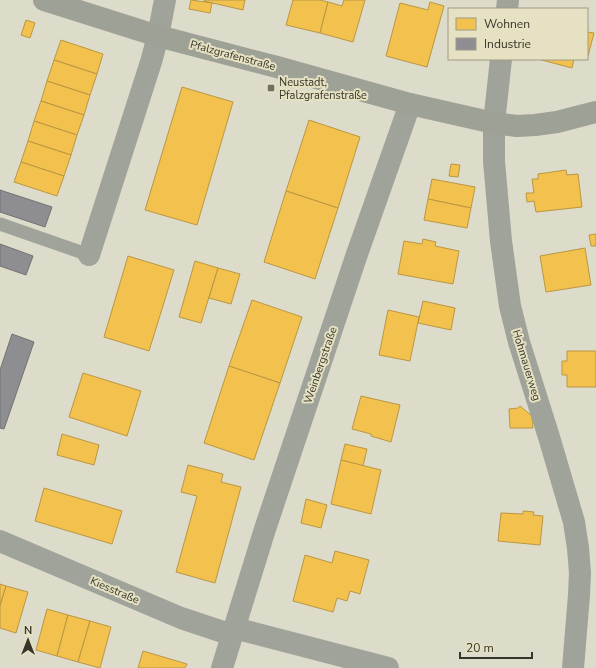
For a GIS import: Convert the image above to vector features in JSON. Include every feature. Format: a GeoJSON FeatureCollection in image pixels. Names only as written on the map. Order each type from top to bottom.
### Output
{"type":"FeatureCollection","features":[{"type":"Feature","properties":{"kind":"street","name":"Pfalzgrafenstraße"},"geometry":{"type":"LineString","coordinates":[[44,0],[158,36],[410,104],[494,123],[517,126],[535,125],[557,122],[596,112]]}},
{"type":"Feature","properties":{"kind":"street"},"geometry":{"type":"LineString","coordinates":[[89,255],[158,36],[165,0]]}},
{"type":"Feature","properties":{"kind":"street","name":"Hohmauerweg"},"geometry":{"type":"LineString","coordinates":[[501,60],[494,123],[496,198],[510,306],[519,342],[572,514],[578,548],[579,595],[573,668]]}},
{"type":"Feature","properties":{"kind":"street","name":"Weinbergstraße"},"geometry":{"type":"LineString","coordinates":[[222,668],[265,529],[410,104]]}},
{"type":"Feature","properties":{"kind":"street","name":"Kiesstraße"},"geometry":{"type":"LineString","coordinates":[[0,541],[181,618],[233,631]]}},
{"type":"Feature","properties":{"kind":"street"},"geometry":{"type":"LineString","coordinates":[[233,631],[388,668]]}},
{"type":"Feature","properties":{"kind":"lane"},"geometry":{"type":"LineString","coordinates":[[0,224],[89,255]]}},
{"type":"Feature","properties":{"kind":"building: Wohnen"},"geometry":{"type":"Polygon","coordinates":[[[191,0],[212,3],[210,13],[189,9],[191,0]]]}},
{"type":"Feature","properties":{"kind":"building: Wohnen"},"geometry":{"type":"Polygon","coordinates":[[[204,0],[245,0],[243,10],[204,0]]]}},
{"type":"Feature","properties":{"kind":"building: Wohnen"},"geometry":{"type":"Polygon","coordinates":[[[293,0],[320,0],[328,2],[320,33],[286,25],[293,0]]]}},
{"type":"Feature","properties":{"kind":"building: Wohnen"},"geometry":{"type":"Polygon","coordinates":[[[344,0],[365,0],[353,42],[320,33],[328,2],[342,6],[344,0]]]}},
{"type":"Feature","properties":{"kind":"building: Wohnen"},"geometry":{"type":"Polygon","coordinates":[[[430,2],[444,6],[427,67],[386,56],[400,3],[428,10],[430,2]]]}},
{"type":"Feature","properties":{"kind":"building: Wohnen"},"geometry":{"type":"Polygon","coordinates":[[[26,20],[35,23],[30,38],[21,35],[26,20]]]}},
{"type":"Feature","properties":{"kind":"building: Wohnen"},"geometry":{"type":"Polygon","coordinates":[[[588,32],[594,33],[588,56],[588,32]]]}},
{"type":"Feature","properties":{"kind":"building: Wohnen"},"geometry":{"type":"Polygon","coordinates":[[[61,40],[103,54],[97,74],[54,60],[61,40]]]}},
{"type":"Feature","properties":{"kind":"building: Wohnen"},"geometry":{"type":"Polygon","coordinates":[[[54,60],[97,74],[90,95],[47,81],[54,60]]]}},
{"type":"Feature","properties":{"kind":"building: Wohnen"},"geometry":{"type":"Polygon","coordinates":[[[542,60],[574,60],[572,68],[542,60]]]}},
{"type":"Feature","properties":{"kind":"building: Wohnen"},"geometry":{"type":"Polygon","coordinates":[[[47,81],[90,95],[84,115],[41,101],[47,81]]]}},
{"type":"Feature","properties":{"kind":"building: Wohnen"},"geometry":{"type":"Polygon","coordinates":[[[182,87],[233,102],[197,225],[145,210],[182,87]]]}},
{"type":"Feature","properties":{"kind":"building: Wohnen"},"geometry":{"type":"Polygon","coordinates":[[[41,101],[84,115],[77,135],[34,121],[41,101]]]}},
{"type":"Feature","properties":{"kind":"building: Wohnen"},"geometry":{"type":"Polygon","coordinates":[[[309,120],[360,137],[338,208],[286,191],[309,120]]]}},
{"type":"Feature","properties":{"kind":"building: Wohnen"},"geometry":{"type":"Polygon","coordinates":[[[34,121],[77,135],[71,155],[28,141],[34,121]]]}},
{"type":"Feature","properties":{"kind":"building: Wohnen"},"geometry":{"type":"Polygon","coordinates":[[[28,141],[71,155],[64,176],[21,162],[28,141]]]}},
{"type":"Feature","properties":{"kind":"building: Wohnen"},"geometry":{"type":"Polygon","coordinates":[[[21,162],[64,176],[57,196],[14,182],[21,162]]]}},
{"type":"Feature","properties":{"kind":"building: Wohnen"},"geometry":{"type":"Polygon","coordinates":[[[451,164],[460,165],[458,177],[449,176],[451,164]]]}},
{"type":"Feature","properties":{"kind":"building: Wohnen"},"geometry":{"type":"Polygon","coordinates":[[[566,170],[567,175],[578,174],[582,207],[536,212],[534,201],[527,202],[526,193],[534,193],[532,179],[538,179],[538,174],[566,170]]]}},
{"type":"Feature","properties":{"kind":"building: Wohnen"},"geometry":{"type":"Polygon","coordinates":[[[432,179],[475,187],[471,208],[428,199],[432,179]]]}},
{"type":"Feature","properties":{"kind":"building: Wohnen"},"geometry":{"type":"Polygon","coordinates":[[[286,191],[338,208],[315,279],[264,262],[286,191]]]}},
{"type":"Feature","properties":{"kind":"building: Wohnen"},"geometry":{"type":"Polygon","coordinates":[[[428,199],[471,208],[467,228],[424,220],[428,199]]]}},
{"type":"Feature","properties":{"kind":"building: Wohnen"},"geometry":{"type":"Polygon","coordinates":[[[596,234],[596,246],[591,246],[589,235],[596,234]]]}},
{"type":"Feature","properties":{"kind":"building: Wohnen"},"geometry":{"type":"Polygon","coordinates":[[[423,239],[436,242],[435,246],[459,251],[453,284],[398,274],[404,241],[422,244],[423,239]]]}},
{"type":"Feature","properties":{"kind":"building: Wohnen"},"geometry":{"type":"Polygon","coordinates":[[[585,248],[591,285],[546,292],[540,256],[585,248]]]}},
{"type":"Feature","properties":{"kind":"building: Wohnen"},"geometry":{"type":"Polygon","coordinates":[[[128,256],[174,270],[149,351],[104,337],[128,256]]]}},
{"type":"Feature","properties":{"kind":"building: Wohnen"},"geometry":{"type":"Polygon","coordinates":[[[195,261],[218,268],[201,323],[179,317],[195,261]]]}},
{"type":"Feature","properties":{"kind":"building: Wohnen"},"geometry":{"type":"Polygon","coordinates":[[[218,268],[240,274],[231,304],[209,298],[218,268]]]}},
{"type":"Feature","properties":{"kind":"building: Wohnen"},"geometry":{"type":"Polygon","coordinates":[[[252,300],[302,317],[280,383],[229,366],[252,300]]]}},
{"type":"Feature","properties":{"kind":"building: Wohnen"},"geometry":{"type":"Polygon","coordinates":[[[423,301],[455,308],[451,330],[418,323],[423,301]]]}},
{"type":"Feature","properties":{"kind":"building: Wohnen"},"geometry":{"type":"Polygon","coordinates":[[[388,310],[419,317],[410,361],[379,355],[388,310]]]}},
{"type":"Feature","properties":{"kind":"building: Wohnen"},"geometry":{"type":"Polygon","coordinates":[[[567,351],[596,351],[596,387],[567,387],[567,375],[562,375],[562,361],[567,361],[567,351]]]}},
{"type":"Feature","properties":{"kind":"building: Wohnen"},"geometry":{"type":"Polygon","coordinates":[[[229,366],[280,383],[254,460],[204,443],[229,366]]]}},
{"type":"Feature","properties":{"kind":"building: Wohnen"},"geometry":{"type":"Polygon","coordinates":[[[83,373],[141,391],[127,436],[69,417],[83,373]]]}},
{"type":"Feature","properties":{"kind":"building: Wohnen"},"geometry":{"type":"Polygon","coordinates":[[[361,396],[400,405],[391,442],[371,436],[371,434],[352,429],[361,396]]]}},
{"type":"Feature","properties":{"kind":"building: Wohnen"},"geometry":{"type":"Polygon","coordinates":[[[520,406],[532,416],[533,428],[510,428],[509,409],[518,408],[520,406]]]}},
{"type":"Feature","properties":{"kind":"building: Wohnen"},"geometry":{"type":"Polygon","coordinates":[[[62,434],[99,445],[94,465],[57,455],[62,434]]]}},
{"type":"Feature","properties":{"kind":"building: Wohnen"},"geometry":{"type":"Polygon","coordinates":[[[345,444],[367,449],[363,466],[341,460],[345,444]]]}},
{"type":"Feature","properties":{"kind":"building: Wohnen"},"geometry":{"type":"Polygon","coordinates":[[[341,460],[381,470],[371,514],[331,504],[341,460]]]}},
{"type":"Feature","properties":{"kind":"building: Wohnen"},"geometry":{"type":"Polygon","coordinates":[[[188,465],[223,474],[221,482],[241,487],[215,583],[176,572],[197,496],[181,492],[188,465]]]}},
{"type":"Feature","properties":{"kind":"building: Wohnen"},"geometry":{"type":"Polygon","coordinates":[[[44,488],[122,511],[112,544],[35,521],[44,488]]]}},
{"type":"Feature","properties":{"kind":"building: Wohnen"},"geometry":{"type":"Polygon","coordinates":[[[306,499],[327,505],[321,528],[301,523],[306,499]]]}},
{"type":"Feature","properties":{"kind":"building: Wohnen"},"geometry":{"type":"Polygon","coordinates":[[[523,511],[534,512],[533,515],[543,516],[540,545],[498,541],[501,513],[523,514],[523,511]]]}},
{"type":"Feature","properties":{"kind":"building: Wohnen"},"geometry":{"type":"Polygon","coordinates":[[[335,551],[369,560],[360,594],[350,591],[347,601],[337,598],[333,612],[293,601],[305,555],[332,563],[335,551]]]}},
{"type":"Feature","properties":{"kind":"building: Wohnen"},"geometry":{"type":"Polygon","coordinates":[[[0,584],[6,586],[0,606],[0,584]]]}},
{"type":"Feature","properties":{"kind":"building: Wohnen"},"geometry":{"type":"Polygon","coordinates":[[[6,586],[28,592],[16,633],[0,628],[0,606],[6,586]]]}},
{"type":"Feature","properties":{"kind":"building: Wohnen"},"geometry":{"type":"Polygon","coordinates":[[[47,609],[68,615],[57,656],[36,650],[47,609]]]}},
{"type":"Feature","properties":{"kind":"building: Wohnen"},"geometry":{"type":"Polygon","coordinates":[[[68,615],[90,621],[78,662],[57,656],[68,615]]]}},
{"type":"Feature","properties":{"kind":"building: Wohnen"},"geometry":{"type":"Polygon","coordinates":[[[90,621],[111,627],[100,668],[78,662],[90,621]]]}},
{"type":"Feature","properties":{"kind":"building: Wohnen"},"geometry":{"type":"Polygon","coordinates":[[[143,651],[187,664],[185,668],[138,668],[143,651]]]}},
{"type":"Feature","properties":{"kind":"building: Industrie"},"geometry":{"type":"Polygon","coordinates":[[[0,190],[52,207],[45,227],[0,212],[0,190]]]}},
{"type":"Feature","properties":{"kind":"building: Industrie"},"geometry":{"type":"Polygon","coordinates":[[[0,244],[33,256],[26,275],[0,266],[0,244]]]}},
{"type":"Feature","properties":{"kind":"building: Industrie"},"geometry":{"type":"Polygon","coordinates":[[[12,334],[34,342],[4,429],[0,428],[0,370],[12,334]]]}},
{"type":"Feature","properties":{"kind":"place","name":"Neustadt, Pfalzgrafenstraße"},"geometry":{"type":"Point","coordinates":[271,88]}}]}
